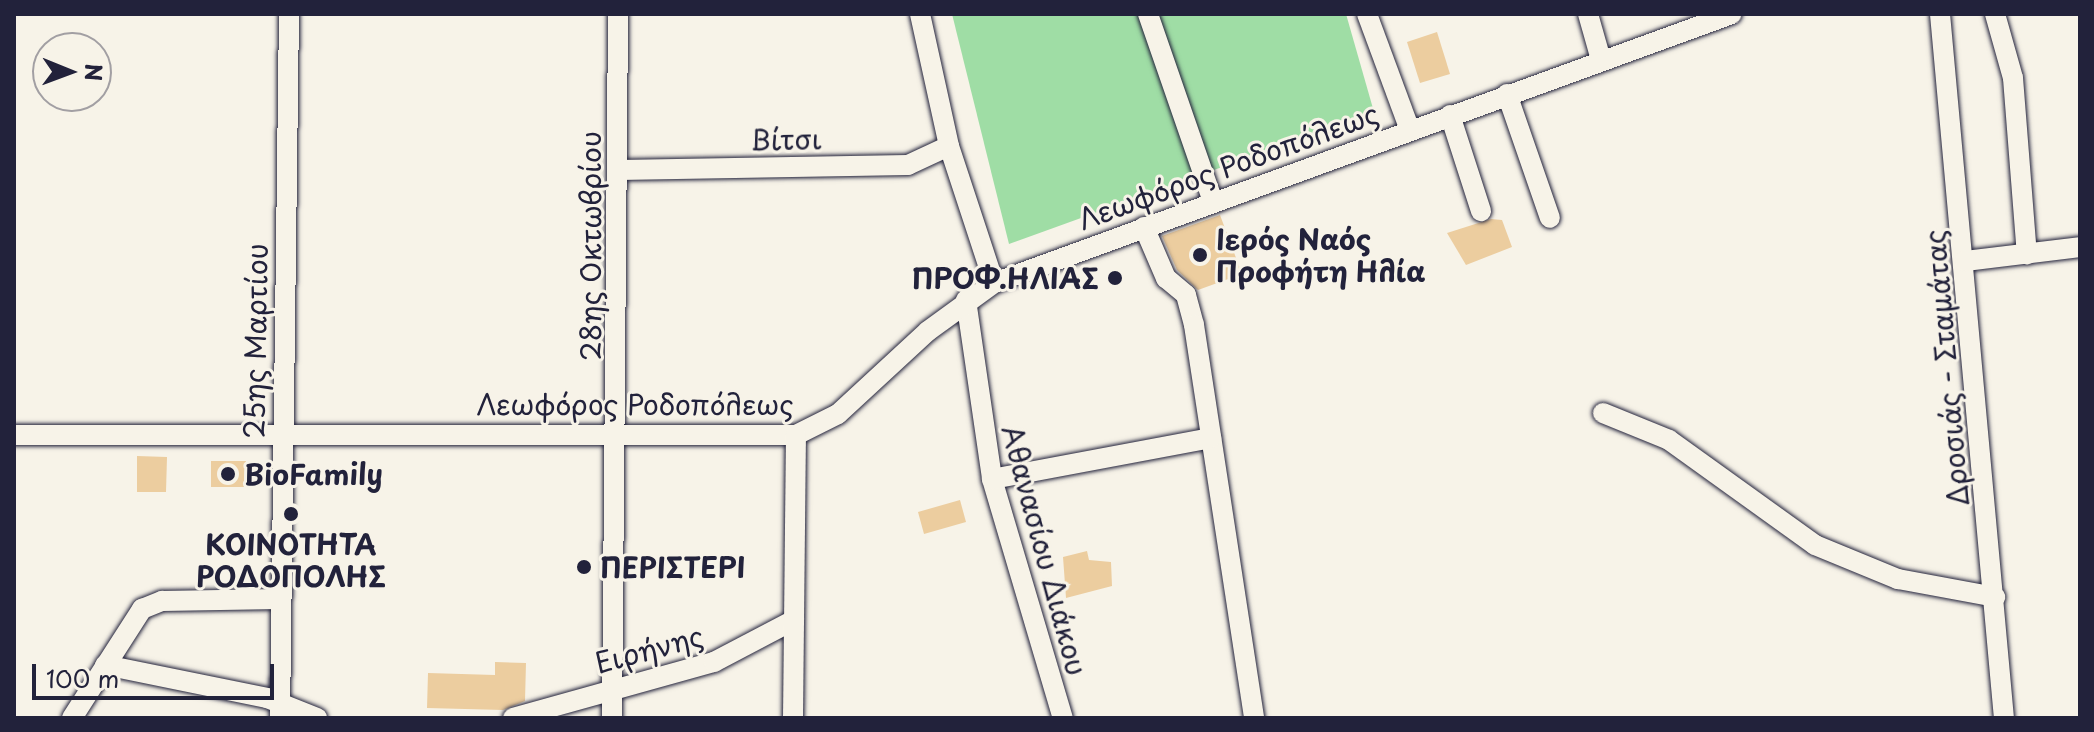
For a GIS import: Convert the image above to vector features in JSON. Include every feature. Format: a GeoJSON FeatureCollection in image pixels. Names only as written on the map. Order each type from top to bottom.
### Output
{"type":"FeatureCollection","features":[{"type":"Feature","properties":{"kind":"street","name":"25ης Μαρτίου"},"geometry":{"type":"LineString","coordinates":[[280,710],[281,432],[289,14]]}},
{"type":"Feature","properties":{"kind":"street","name":"28ης Οκτωβρίου"},"geometry":{"type":"LineString","coordinates":[[612,718],[617,433],[618,14]]}},
{"type":"Feature","properties":{"kind":"street"},"geometry":{"type":"LineString","coordinates":[[920,14],[949,146],[994,283]]}},
{"type":"Feature","properties":{"kind":"street"},"geometry":{"type":"LineString","coordinates":[[1148,14],[1213,202]]}},
{"type":"Feature","properties":{"kind":"street"},"geometry":{"type":"LineString","coordinates":[[1367,14],[1410,130]]}},
{"type":"Feature","properties":{"kind":"street"},"geometry":{"type":"LineString","coordinates":[[1588,14],[1601,60]]}},
{"type":"Feature","properties":{"kind":"street","name":"Λεωφόρος Ροδοπόλεως"},"geometry":{"type":"LineString","coordinates":[[14,435],[281,432],[796,435],[838,414],[966,300],[994,283],[1732,14]]}},
{"type":"Feature","properties":{"kind":"street","name":"Δροσιάς - Σταμάτας"},"geometry":{"type":"LineString","coordinates":[[1940,14],[1965,261],[2004,718]]}},
{"type":"Feature","properties":{"kind":"street"},"geometry":{"type":"LineString","coordinates":[[1995,14],[2013,78],[2027,254]]}},
{"type":"Feature","properties":{"kind":"street"},"geometry":{"type":"LineString","coordinates":[[1507,94],[1550,218]]}},
{"type":"Feature","properties":{"kind":"street"},"geometry":{"type":"LineString","coordinates":[[1450,115],[1481,211]]}},
{"type":"Feature","properties":{"kind":"street","name":"Βίτσι"},"geometry":{"type":"LineString","coordinates":[[619,170],[908,165],[949,146]]}},
{"type":"Feature","properties":{"kind":"street"},"geometry":{"type":"LineString","coordinates":[[1144,227],[1166,278],[1186,295],[1254,718]]}},
{"type":"Feature","properties":{"kind":"street"},"geometry":{"type":"LineString","coordinates":[[1965,261],[2071,248],[2080,228]]}},
{"type":"Feature","properties":{"kind":"street","name":"Αθανασίου Διάκου"},"geometry":{"type":"LineString","coordinates":[[966,300],[992,479],[1063,718]]}},
{"type":"Feature","properties":{"kind":"street"},"geometry":{"type":"LineString","coordinates":[[1603,413],[1669,440],[1815,545],[1898,579],[1995,597]]}},
{"type":"Feature","properties":{"kind":"street"},"geometry":{"type":"LineString","coordinates":[[793,718],[796,435]]}},
{"type":"Feature","properties":{"kind":"street"},"geometry":{"type":"LineString","coordinates":[[992,479],[1211,438]]}},
{"type":"Feature","properties":{"kind":"street"},"geometry":{"type":"LineString","coordinates":[[72,718],[105,665],[152,604],[279,599]]}},
{"type":"Feature","properties":{"kind":"street","name":"Ειρήνης"},"geometry":{"type":"LineString","coordinates":[[513,718],[714,662],[794,620]]}},
{"type":"Feature","properties":{"kind":"street"},"geometry":{"type":"LineString","coordinates":[[105,665],[317,718]]}},
{"type":"Feature","properties":{"kind":"green space"},"geometry":{"type":"Polygon","coordinates":[[[952,14],[1346,14],[1374,112],[1009,244],[952,14]]]}},
{"type":"Feature","properties":{"kind":"building"},"geometry":{"type":"Polygon","coordinates":[[[1437,32],[1450,74],[1420,83],[1407,42],[1437,32]]]}},
{"type":"Feature","properties":{"kind":"building","name":"Ιερός Ναός Προφήτη Ηλία"},"geometry":{"type":"Polygon","coordinates":[[[1220,215],[1242,274],[1198,290],[1177,270],[1162,236],[1220,215]]]}},
{"type":"Feature","properties":{"kind":"building"},"geometry":{"type":"Polygon","coordinates":[[[1491,219],[1502,220],[1512,247],[1466,265],[1447,233],[1491,219]]]}},
{"type":"Feature","properties":{"kind":"building"},"geometry":{"type":"Polygon","coordinates":[[[137,456],[167,457],[166,492],[137,492],[137,456]]]}},
{"type":"Feature","properties":{"kind":"building","name":"BioFamily"},"geometry":{"type":"Polygon","coordinates":[[[211,461],[246,461],[246,487],[211,487],[211,461]]]}},
{"type":"Feature","properties":{"kind":"building"},"geometry":{"type":"Polygon","coordinates":[[[960,500],[966,522],[924,534],[918,512],[960,500]]]}},
{"type":"Feature","properties":{"kind":"building"},"geometry":{"type":"Polygon","coordinates":[[[1087,551],[1089,560],[1111,562],[1112,586],[1066,598],[1063,557],[1087,551]]]}},
{"type":"Feature","properties":{"kind":"building"},"geometry":{"type":"Polygon","coordinates":[[[495,662],[526,663],[525,701],[503,710],[427,708],[428,673],[495,675],[495,662]]]}},
{"type":"Feature","properties":{"kind":"place","name":"Ιερός Ναός Προφήτη Ηλία"},"geometry":{"type":"Point","coordinates":[1200,255]}},
{"type":"Feature","properties":{"kind":"place","name":"ΠΡΟΦ.ΗΛΙΑΣ"},"geometry":{"type":"Point","coordinates":[1115,278]}},
{"type":"Feature","properties":{"kind":"place","name":"BioFamily"},"geometry":{"type":"Point","coordinates":[228,474]}},
{"type":"Feature","properties":{"kind":"place","name":"ΚΟΙΝΟΤΗΤΑ ΡΟΔΟΠΟΛΗΣ"},"geometry":{"type":"Point","coordinates":[291,514]}},
{"type":"Feature","properties":{"kind":"place","name":"ΠΕΡΙΣΤΕΡΙ"},"geometry":{"type":"Point","coordinates":[584,567]}}]}
